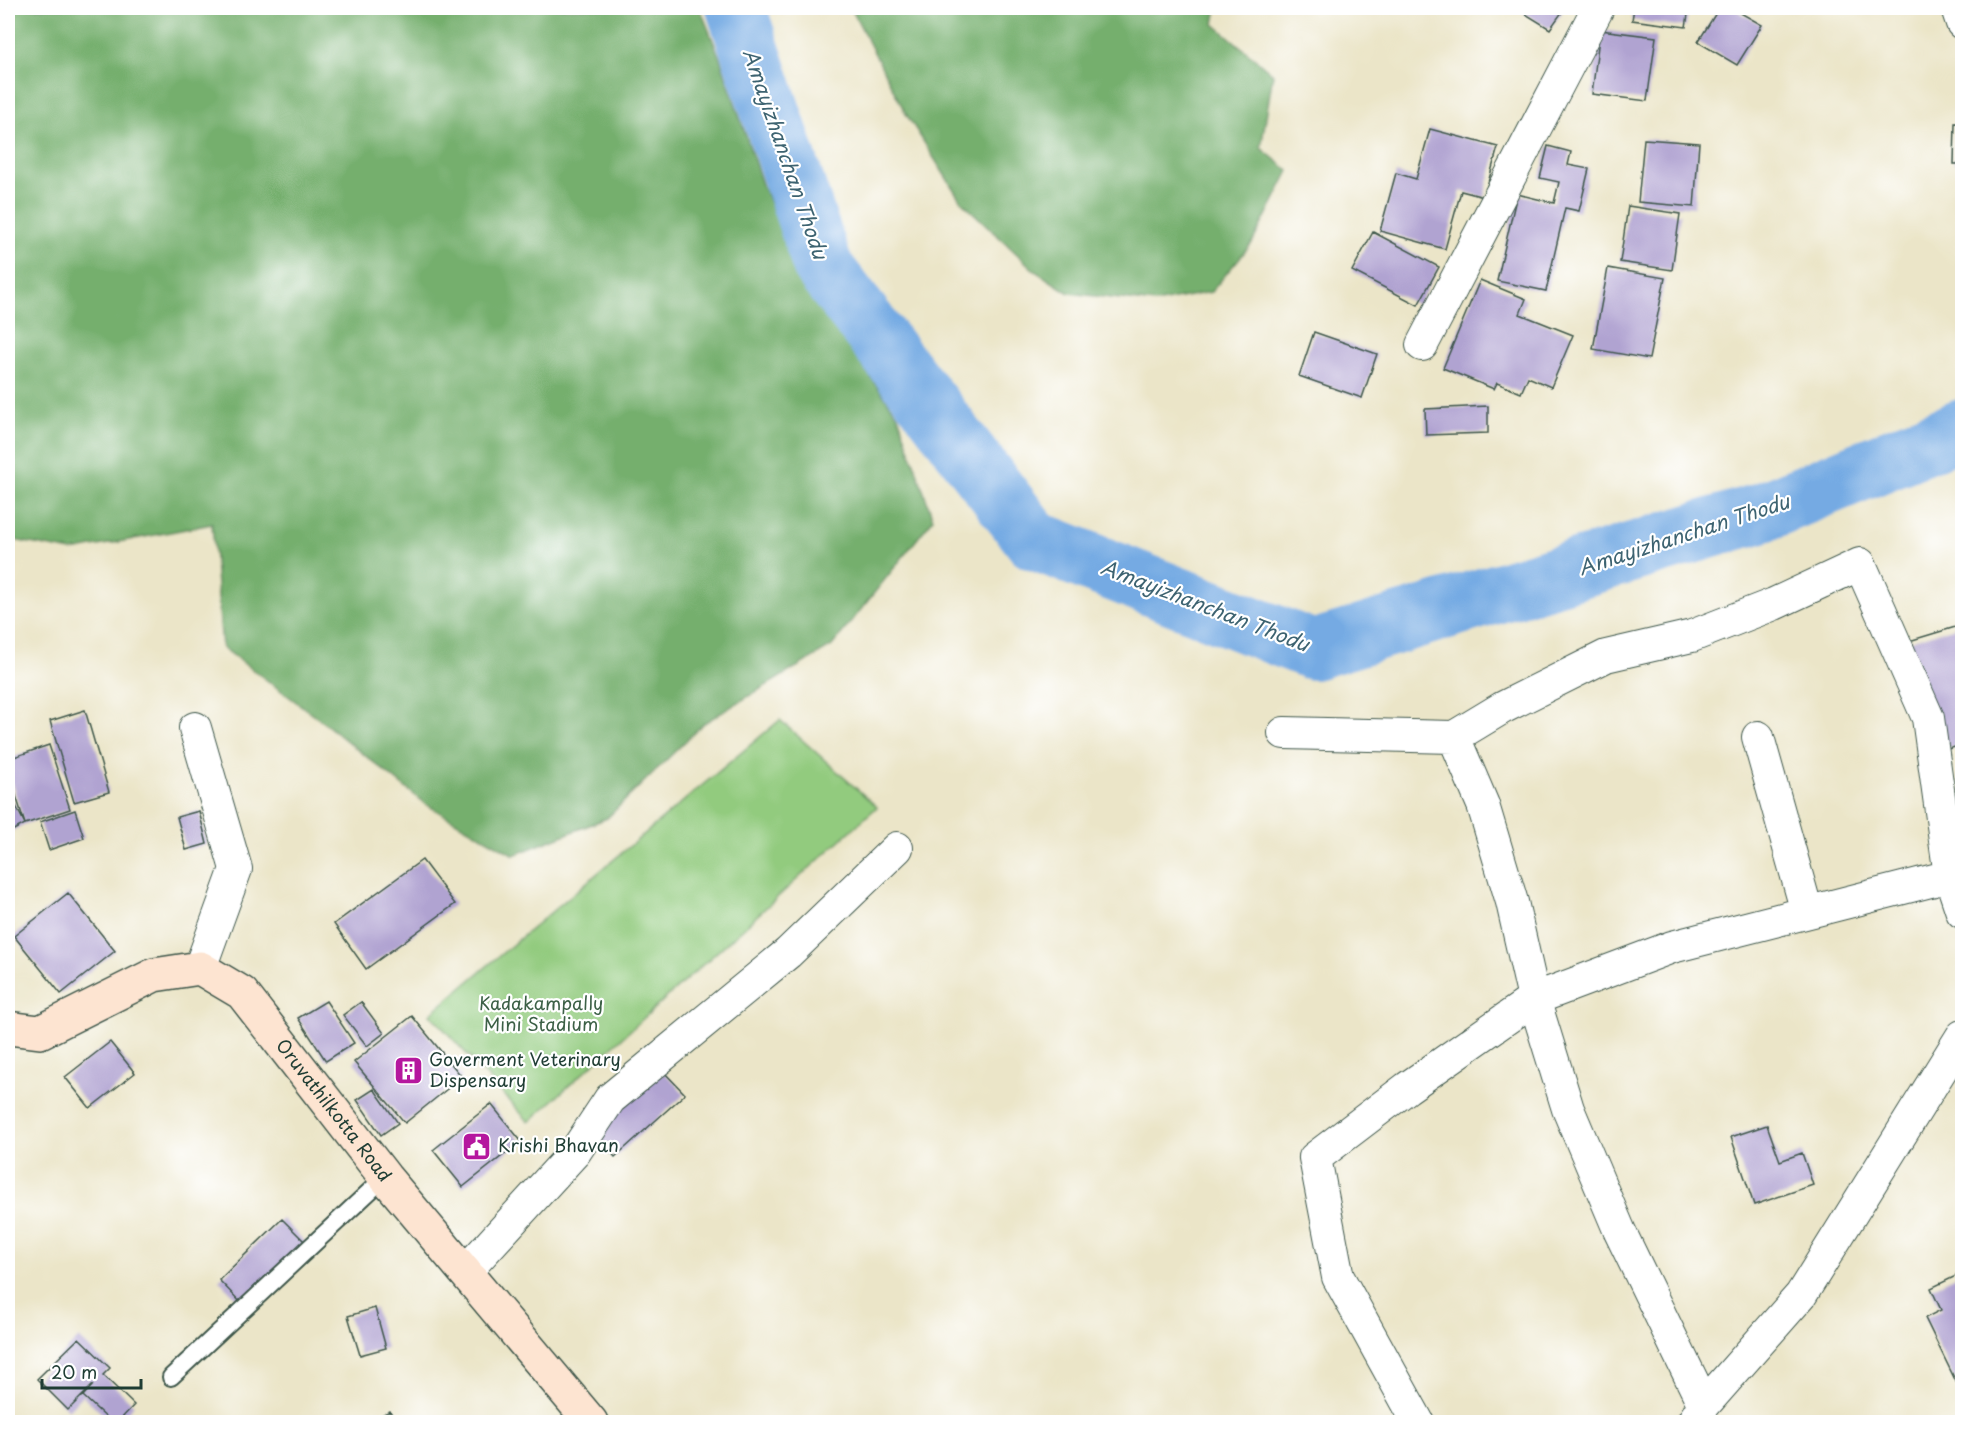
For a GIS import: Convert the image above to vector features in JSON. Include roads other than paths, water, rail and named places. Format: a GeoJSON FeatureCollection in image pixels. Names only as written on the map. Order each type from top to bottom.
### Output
{"type":"FeatureCollection","features":[{"type":"Feature","properties":{"kind":"street"},"geometry":{"type":"LineString","coordinates":[[1422,345],[1598,8]]}},
{"type":"Feature","properties":{"kind":"street"},"geometry":{"type":"LineString","coordinates":[[1957,8],[1962,23]]}},
{"type":"Feature","properties":{"kind":"street"},"geometry":{"type":"LineString","coordinates":[[1284,733],[1454,737],[1502,708],[1606,656],[1692,636],[1774,604],[1860,564],[1928,718],[1950,876],[1962,912]]}},
{"type":"Feature","properties":{"kind":"street"},"geometry":{"type":"LineString","coordinates":[[8,1028],[40,1032],[154,975],[200,968],[236,869],[195,728]]}},
{"type":"Feature","properties":{"kind":"street"},"geometry":{"type":"LineString","coordinates":[[1454,737],[1483,805],[1512,902],[1534,999],[1568,1108],[1698,1414],[1801,1295],[1962,1036]]}},
{"type":"Feature","properties":{"kind":"street"},"geometry":{"type":"LineString","coordinates":[[1758,737],[1808,912]]}},
{"type":"Feature","properties":{"kind":"street"},"geometry":{"type":"LineString","coordinates":[[465,1272],[575,1152],[610,1099],[788,953],[897,848]]}},
{"type":"Feature","properties":{"kind":"street"},"geometry":{"type":"LineString","coordinates":[[1418,1422],[1338,1276],[1315,1158],[1407,1088],[1534,999],[1672,948],[1950,876]]}},
{"type":"Feature","properties":{"kind":"street","name":"Oruvathilkotta Road"},"geometry":{"type":"LineString","coordinates":[[200,968],[242,993],[385,1177],[591,1422]]}},
{"type":"Feature","properties":{"kind":"lane"},"geometry":{"type":"LineString","coordinates":[[171,1377],[385,1177]]}},
{"type":"Feature","properties":{"kind":"waterway","name":"Amayizhanchan Thodu"},"geometry":{"type":"LineString","coordinates":[[736,8],[823,267],[1034,540],[1313,650],[1763,512],[1962,429]]}},
{"type":"Feature","properties":{"kind":"place","name":"Goverment Veterinary Dispensary"},"geometry":{"type":"Point","coordinates":[408,1070]}},
{"type":"Feature","properties":{"kind":"place","name":"Krishi Bhavan"},"geometry":{"type":"Point","coordinates":[477,1146]}},
{"type":"Feature","properties":{"kind":"park label","name":"Kadakampally Mini Stadium"},"geometry":{"type":"Point","coordinates":[541,1014]}}]}
